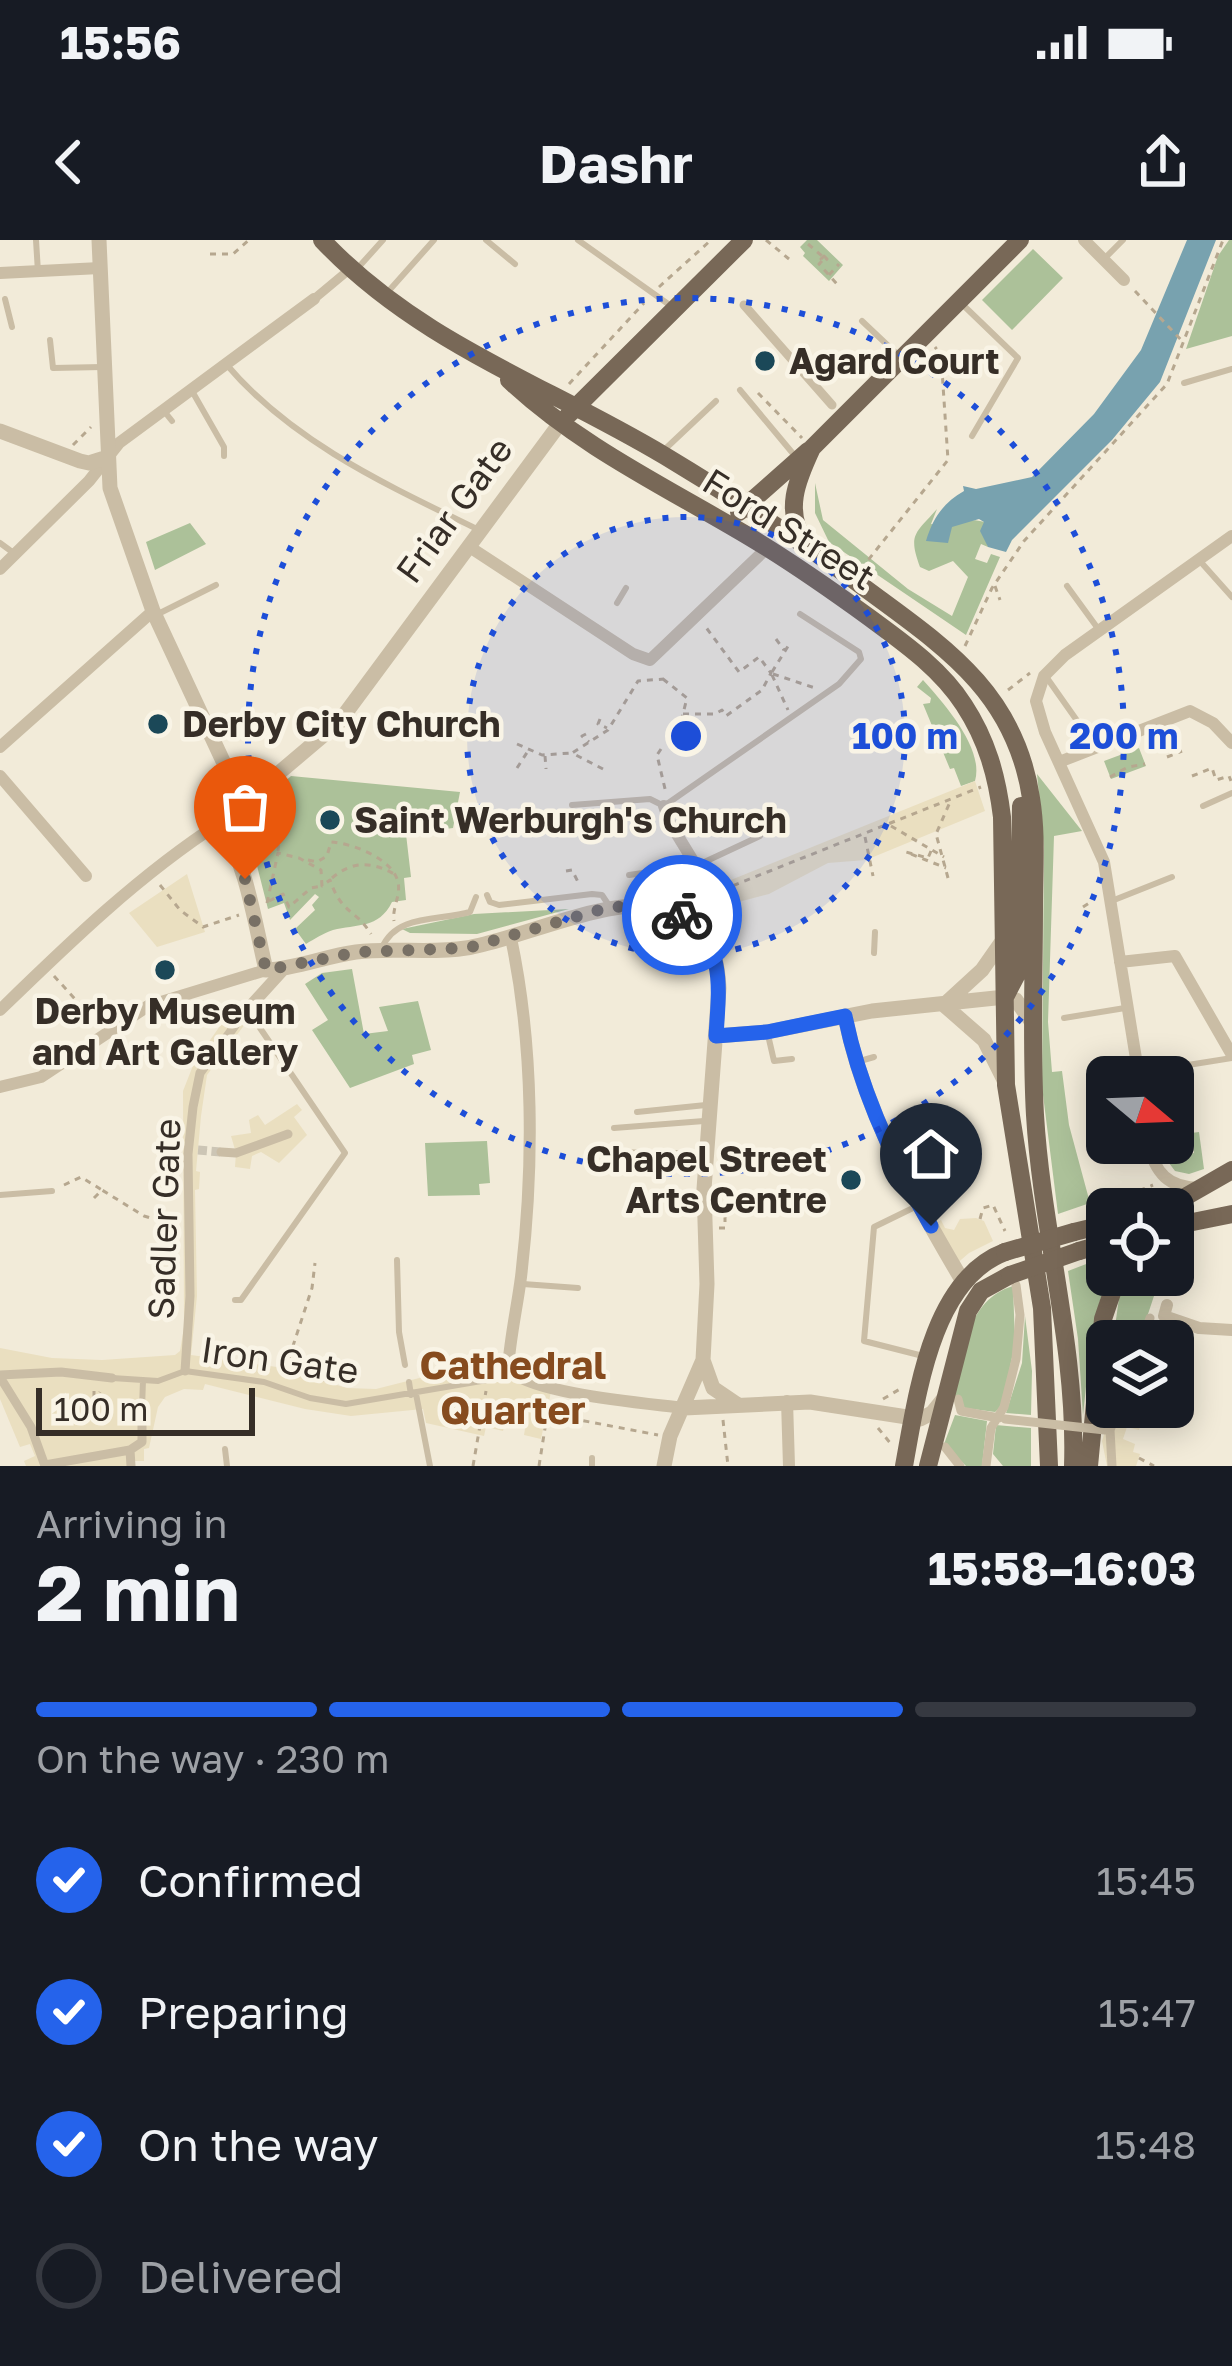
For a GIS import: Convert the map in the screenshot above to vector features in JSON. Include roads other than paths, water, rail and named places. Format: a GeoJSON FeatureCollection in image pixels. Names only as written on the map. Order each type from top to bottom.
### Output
{"type":"FeatureCollection","features":[{"type":"Feature","properties":{"kind":"main road"},"geometry":{"type":"LineString","coordinates":[[322,240],[383,297],[501,373]]}},
{"type":"Feature","properties":{"kind":"main road","name":"Friar Gate"},"geometry":{"type":"LineString","coordinates":[[561,422],[744,240]]}},
{"type":"Feature","properties":{"kind":"main road"},"geometry":{"type":"LineString","coordinates":[[717,519],[727,519],[747,506],[804,453],[837,411],[902,359],[1020,240]]}},
{"type":"Feature","properties":{"kind":"main road","name":"Ford Street"},"geometry":{"type":"LineString","coordinates":[[501,373],[558,396],[747,506],[942,644],[985,688],[1016,741],[1024,766]]}},
{"type":"Feature","properties":{"kind":"main road","name":"Ford Street"},"geometry":{"type":"LineString","coordinates":[[501,373],[534,403],[645,479],[767,548],[904,644],[950,686],[976,724],[997,780],[1002,817],[1005,997]]}},
{"type":"Feature","properties":{"kind":"main road"},"geometry":{"type":"LineString","coordinates":[[804,453],[793,512],[799,534],[809,547]]}},
{"type":"Feature","properties":{"kind":"main road"},"geometry":{"type":"LineString","coordinates":[[1024,766],[1019,961],[1016,980],[1005,997],[1006,1085],[1042,1308],[1049,1466]]}},
{"type":"Feature","properties":{"kind":"main road"},"geometry":{"type":"LineString","coordinates":[[1024,766],[1035,845],[1031,1021],[1036,1133],[1070,1375],[1073,1466]]}},
{"type":"Feature","properties":{"kind":"main road"},"geometry":{"type":"LineString","coordinates":[[1194,1190],[1232,1170]]}},
{"type":"Feature","properties":{"kind":"main road"},"geometry":{"type":"LineString","coordinates":[[1194,1222],[1232,1214]]}},
{"type":"Feature","properties":{"kind":"main road"},"geometry":{"type":"LineString","coordinates":[[928,1466],[951,1398],[968,1311],[981,1291],[1013,1280],[1086,1236]]}},
{"type":"Feature","properties":{"kind":"main road"},"geometry":{"type":"LineString","coordinates":[[899,1458],[947,1302],[962,1280],[1005,1252],[1086,1242]]}},
{"type":"Feature","properties":{"kind":"main road"},"geometry":{"type":"LineString","coordinates":[[1089,1466],[1103,1319],[1111,1296]]}},
{"type":"Feature","properties":{"kind":"street"},"geometry":{"type":"LineString","coordinates":[[99,240],[110,488],[154,614],[243,803]]}},
{"type":"Feature","properties":{"kind":"street"},"geometry":{"type":"LineString","coordinates":[[1084,240],[1124,280]]}},
{"type":"Feature","properties":{"kind":"street"},"geometry":{"type":"LineString","coordinates":[[1,275],[100,268]]}},
{"type":"Feature","properties":{"kind":"street"},"geometry":{"type":"LineString","coordinates":[[0,569],[89,481],[119,443],[168,416],[226,364],[351,271]]}},
{"type":"Feature","properties":{"kind":"street"},"geometry":{"type":"LineString","coordinates":[[745,305],[837,411]]}},
{"type":"Feature","properties":{"kind":"street","name":"Friar Gate"},"geometry":{"type":"LineString","coordinates":[[221,822],[339,722],[561,422]]}},
{"type":"Feature","properties":{"kind":"street"},"geometry":{"type":"LineString","coordinates":[[0,431],[89,463],[108,457]]}},
{"type":"Feature","properties":{"kind":"street"},"geometry":{"type":"LineString","coordinates":[[1135,1056],[1120,962],[1091,844],[1036,701],[1047,667],[1232,536]]}},
{"type":"Feature","properties":{"kind":"street"},"geometry":{"type":"LineString","coordinates":[[468,546],[650,660],[767,548]]}},
{"type":"Feature","properties":{"kind":"street"},"geometry":{"type":"LineString","coordinates":[[0,747],[154,614]]}},
{"type":"Feature","properties":{"kind":"street"},"geometry":{"type":"LineString","coordinates":[[1059,762],[1179,715],[1197,713],[1232,743]]}},
{"type":"Feature","properties":{"kind":"street"},"geometry":{"type":"LineString","coordinates":[[0,776],[29,820],[86,876]]}},
{"type":"Feature","properties":{"kind":"street"},"geometry":{"type":"LineString","coordinates":[[666,804],[670,823],[710,894],[695,924]]}},
{"type":"Feature","properties":{"kind":"street"},"geometry":{"type":"LineString","coordinates":[[0,1010],[150,873],[221,822],[236,848],[252,911],[275,970]]}},
{"type":"Feature","properties":{"kind":"street"},"geometry":{"type":"LineString","coordinates":[[0,1088],[41,1077],[148,1006],[275,970],[350,953],[468,948],[610,907],[669,908],[695,924],[714,951],[718,988],[706,1154],[703,1360],[713,1388],[730,1406]]}},
{"type":"Feature","properties":{"kind":"street"},"geometry":{"type":"LineString","coordinates":[[511,938],[527,1056],[526,1208],[510,1372],[552,1387],[684,1408],[787,1401],[913,1419],[932,1413],[951,1398],[961,1412],[1108,1430],[1112,1466]]}},
{"type":"Feature","properties":{"kind":"street"},"geometry":{"type":"LineString","coordinates":[[944,1005],[982,970],[1004,940]]}},
{"type":"Feature","properties":{"kind":"street"},"geometry":{"type":"LineString","coordinates":[[1120,962],[1175,956],[1232,1056]]}},
{"type":"Feature","properties":{"kind":"street"},"geometry":{"type":"LineString","coordinates":[[248,1013],[275,970]]}},
{"type":"Feature","properties":{"kind":"street"},"geometry":{"type":"LineString","coordinates":[[716,1036],[1005,997],[1016,1000],[1031,1021]]}},
{"type":"Feature","properties":{"kind":"street"},"geometry":{"type":"LineString","coordinates":[[944,1005],[984,1040],[1006,1085]]}},
{"type":"Feature","properties":{"kind":"street","name":"Sadler Gate"},"geometry":{"type":"LineString","coordinates":[[184,1371],[193,1296],[193,1152],[200,1073],[248,1013]]}},
{"type":"Feature","properties":{"kind":"street"},"geometry":{"type":"LineString","coordinates":[[845,1016],[856,1062],[962,1280]]}},
{"type":"Feature","properties":{"kind":"street"},"geometry":{"type":"LineString","coordinates":[[221,1152],[236,1153],[288,1134]]}},
{"type":"Feature","properties":{"kind":"street"},"geometry":{"type":"LineString","coordinates":[[1154,1164],[1162,1177],[1185,1188],[1201,1188]]}},
{"type":"Feature","properties":{"kind":"street"},"geometry":{"type":"LineString","coordinates":[[986,1466],[991,1428],[1004,1407],[1016,1359],[1020,1315],[1013,1280]]}},
{"type":"Feature","properties":{"kind":"street"},"geometry":{"type":"LineString","coordinates":[[1167,1305],[1163,1316],[1180,1323],[1232,1330]]}},
{"type":"Feature","properties":{"kind":"street"},"geometry":{"type":"LineString","coordinates":[[664,1466],[670,1438],[703,1360]]}},
{"type":"Feature","properties":{"kind":"street"},"geometry":{"type":"LineString","coordinates":[[112,1378],[61,1372],[0,1376],[32,1426],[45,1466],[130,1450],[142,1442],[142,1409]]}},
{"type":"Feature","properties":{"kind":"street"},"geometry":{"type":"LineString","coordinates":[[787,1401],[789,1466]]}},
{"type":"Feature","properties":{"kind":"street"},"geometry":{"type":"LineString","coordinates":[[946,1447],[960,1466]]}},
{"type":"Feature","properties":{"kind":"street"},"geometry":{"type":"LineString","coordinates":[[130,1450],[131,1466]]}},
{"type":"Feature","properties":{"kind":"lane"},"geometry":{"type":"LineString","coordinates":[[36,240],[38,272]]}},
{"type":"Feature","properties":{"kind":"lane"},"geometry":{"type":"LineString","coordinates":[[351,271],[383,240]]}},
{"type":"Feature","properties":{"kind":"lane"},"geometry":{"type":"LineString","coordinates":[[383,297],[434,240]]}},
{"type":"Feature","properties":{"kind":"lane"},"geometry":{"type":"LineString","coordinates":[[486,240],[515,264]]}},
{"type":"Feature","properties":{"kind":"lane"},"geometry":{"type":"LineString","coordinates":[[578,240],[673,308]]}},
{"type":"Feature","properties":{"kind":"lane"},"geometry":{"type":"LineString","coordinates":[[1104,259],[1123,240]]}},
{"type":"Feature","properties":{"kind":"lane"},"geometry":{"type":"LineString","coordinates":[[4,299],[13,327]]}},
{"type":"Feature","properties":{"kind":"lane"},"geometry":{"type":"LineString","coordinates":[[959,301],[1018,358],[972,436]]}},
{"type":"Feature","properties":{"kind":"lane"},"geometry":{"type":"LineString","coordinates":[[862,321],[902,359]]}},
{"type":"Feature","properties":{"kind":"lane"},"geometry":{"type":"LineString","coordinates":[[50,340],[55,368],[105,367]]}},
{"type":"Feature","properties":{"kind":"lane"},"geometry":{"type":"LineString","coordinates":[[226,364],[331,454],[478,530]]}},
{"type":"Feature","properties":{"kind":"lane"},"geometry":{"type":"LineString","coordinates":[[1184,383],[1232,369]]}},
{"type":"Feature","properties":{"kind":"lane"},"geometry":{"type":"LineString","coordinates":[[740,390],[804,453]]}},
{"type":"Feature","properties":{"kind":"lane"},"geometry":{"type":"LineString","coordinates":[[192,392],[224,447],[224,456]]}},
{"type":"Feature","properties":{"kind":"lane"},"geometry":{"type":"LineString","coordinates":[[660,453],[716,400]]}},
{"type":"Feature","properties":{"kind":"lane"},"geometry":{"type":"LineString","coordinates":[[0,543],[15,554]]}},
{"type":"Feature","properties":{"kind":"lane"},"geometry":{"type":"LineString","coordinates":[[1199,560],[1232,597]]}},
{"type":"Feature","properties":{"kind":"lane"},"geometry":{"type":"LineString","coordinates":[[154,614],[216,585]]}},
{"type":"Feature","properties":{"kind":"lane"},"geometry":{"type":"LineString","coordinates":[[1067,586],[1099,630]]}},
{"type":"Feature","properties":{"kind":"lane"},"geometry":{"type":"LineString","coordinates":[[616,603],[626,588]]}},
{"type":"Feature","properties":{"kind":"lane"},"geometry":{"type":"LineString","coordinates":[[572,805],[650,800],[666,804],[828,692],[861,659],[859,652],[800,614]]}},
{"type":"Feature","properties":{"kind":"lane"},"geometry":{"type":"LineString","coordinates":[[1047,667],[1078,722]]}},
{"type":"Feature","properties":{"kind":"lane"},"geometry":{"type":"LineString","coordinates":[[1203,806],[1232,793]]}},
{"type":"Feature","properties":{"kind":"lane"},"geometry":{"type":"LineString","coordinates":[[629,875],[698,866],[760,836]]}},
{"type":"Feature","properties":{"kind":"lane"},"geometry":{"type":"LineString","coordinates":[[1104,893],[1172,877]]}},
{"type":"Feature","properties":{"kind":"lane"},"geometry":{"type":"LineString","coordinates":[[488,895],[490,902],[500,905],[592,894],[602,895],[610,907]]}},
{"type":"Feature","properties":{"kind":"lane"},"geometry":{"type":"LineString","coordinates":[[381,951],[383,941],[395,929],[470,911],[476,897]]}},
{"type":"Feature","properties":{"kind":"lane"},"geometry":{"type":"LineString","coordinates":[[874,953],[875,932]]}},
{"type":"Feature","properties":{"kind":"lane"},"geometry":{"type":"LineString","coordinates":[[1064,1018],[1127,1007]]}},
{"type":"Feature","properties":{"kind":"lane"},"geometry":{"type":"LineString","coordinates":[[235,1300],[242,1300],[345,1153],[260,1028]]}},
{"type":"Feature","properties":{"kind":"lane"},"geometry":{"type":"LineString","coordinates":[[767,1032],[774,1061],[792,1058]]}},
{"type":"Feature","properties":{"kind":"lane"},"geometry":{"type":"LineString","coordinates":[[1194,1064],[1232,1056]]}},
{"type":"Feature","properties":{"kind":"lane"},"geometry":{"type":"LineString","coordinates":[[856,1062],[874,1057]]}},
{"type":"Feature","properties":{"kind":"lane"},"geometry":{"type":"LineString","coordinates":[[637,1112],[708,1113]]}},
{"type":"Feature","properties":{"kind":"lane"},"geometry":{"type":"LineString","coordinates":[[614,1128],[708,1113]]}},
{"type":"Feature","properties":{"kind":"lane"},"geometry":{"type":"LineString","coordinates":[[596,1151],[647,1153]]}},
{"type":"Feature","properties":{"kind":"lane"},"geometry":{"type":"LineString","coordinates":[[674,1153],[706,1154]]}},
{"type":"Feature","properties":{"kind":"lane"},"geometry":{"type":"LineString","coordinates":[[0,1196],[52,1192]]}},
{"type":"Feature","properties":{"kind":"lane"},"geometry":{"type":"LineString","coordinates":[[919,1195],[874,1227],[864,1340],[930,1357]]}},
{"type":"Feature","properties":{"kind":"lane"},"geometry":{"type":"LineString","coordinates":[[397,1260],[405,1365]]}},
{"type":"Feature","properties":{"kind":"lane"},"geometry":{"type":"LineString","coordinates":[[520,1284],[578,1288]]}},
{"type":"Feature","properties":{"kind":"lane","name":"Iron Gate"},"geometry":{"type":"LineString","coordinates":[[112,1378],[158,1381],[184,1371],[264,1382],[346,1404],[413,1395],[510,1372]]}},
{"type":"Feature","properties":{"kind":"lane"},"geometry":{"type":"LineString","coordinates":[[142,1409],[143,1380]]}},
{"type":"Feature","properties":{"kind":"lane"},"geometry":{"type":"LineString","coordinates":[[409,1382],[430,1466]]}},
{"type":"Feature","properties":{"kind":"lane"},"geometry":{"type":"LineString","coordinates":[[225,1449],[226,1466]]}},
{"type":"Feature","properties":{"kind":"water"},"geometry":{"type":"Polygon","coordinates":[[[1187,240],[1216,240],[1160,382],[1112,440],[1012,540],[1006,552],[988,547],[980,531],[984,522],[979,519],[952,527],[948,543],[926,541],[940,512],[964,491],[963,486],[976,489],[1032,477],[1094,414],[1141,350],[1187,240]]]}},
{"type":"Feature","properties":{"kind":"tunnel"},"geometry":{"type":"LineString","coordinates":[[198,1150],[221,1152]]}},
{"type":"Feature","properties":{"kind":"place","name":"Agard Court"},"geometry":{"type":"Point","coordinates":[765,361]}},
{"type":"Feature","properties":{"kind":"place","name":"Derby City Church"},"geometry":{"type":"Point","coordinates":[158,724]}},
{"type":"Feature","properties":{"kind":"place","name":"Saint Werburgh's Church"},"geometry":{"type":"Point","coordinates":[330,820]}},
{"type":"Feature","properties":{"kind":"place","name":"Derby Museum and Art Gallery"},"geometry":{"type":"Point","coordinates":[165,970]}},
{"type":"Feature","properties":{"kind":"place","name":"Chapel Street Arts Centre"},"geometry":{"type":"Point","coordinates":[851,1180]}},
{"type":"Feature","properties":{"kind":"district","name":"Cathedral Quarter"},"geometry":{"type":"Point","coordinates":[513,1388]}}]}
